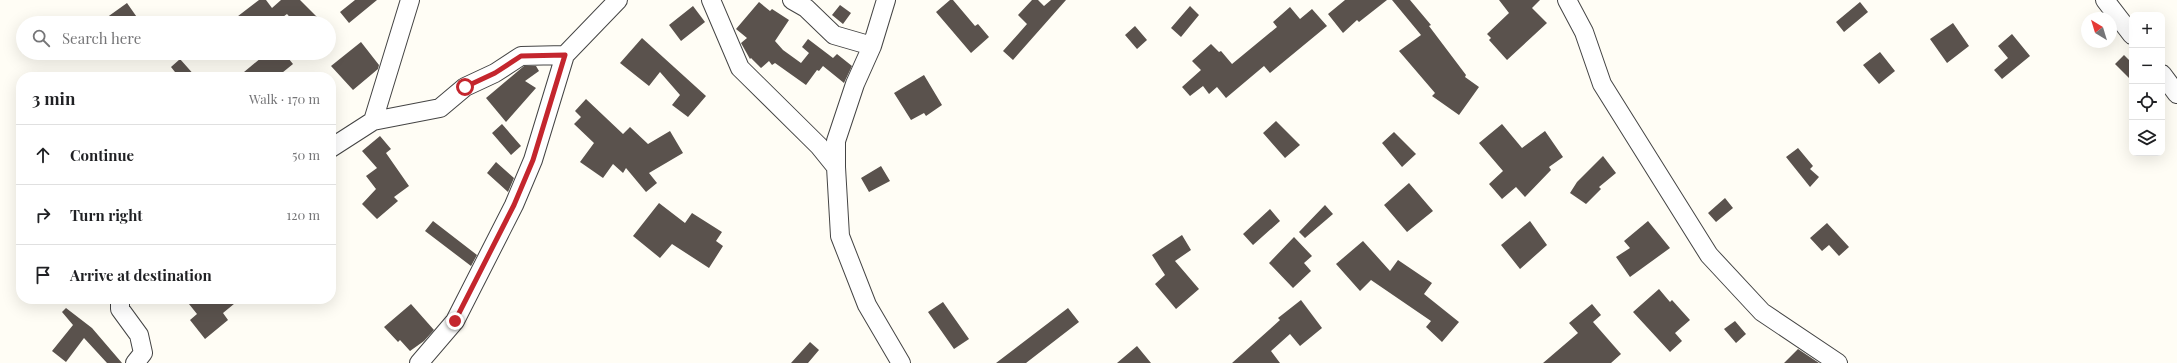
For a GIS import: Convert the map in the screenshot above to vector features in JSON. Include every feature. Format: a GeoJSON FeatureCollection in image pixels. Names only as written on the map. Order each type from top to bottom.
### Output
{"type":"FeatureCollection","features":[{"type":"Feature","properties":{"kind":"street"},"geometry":{"type":"LineString","coordinates":[[373,121],[410,0]]}},
{"type":"Feature","properties":{"kind":"street"},"geometry":{"type":"LineString","coordinates":[[419,363],[455,321],[514,205],[533,160],[565,55],[618,0]]}},
{"type":"Feature","properties":{"kind":"street"},"geometry":{"type":"LineString","coordinates":[[711,0],[740,68],[819,146],[836,167]]}},
{"type":"Feature","properties":{"kind":"street"},"geometry":{"type":"LineString","coordinates":[[792,0],[806,8],[834,34],[872,46]]}},
{"type":"Feature","properties":{"kind":"street"},"geometry":{"type":"LineString","coordinates":[[886,0],[872,46],[855,84],[836,141],[836,167],[840,236],[867,305],[901,363]]}},
{"type":"Feature","properties":{"kind":"street"},"geometry":{"type":"LineString","coordinates":[[1567,0],[1584,32],[1602,84],[1710,255],[1762,312],[1838,363]]}},
{"type":"Feature","properties":{"kind":"street"},"geometry":{"type":"LineString","coordinates":[[2105,0],[2129,31]]}},
{"type":"Feature","properties":{"kind":"street"},"geometry":{"type":"LineString","coordinates":[[336,145],[373,121],[440,108],[465,87],[495,73],[521,56],[565,55]]}},
{"type":"Feature","properties":{"kind":"street"},"geometry":{"type":"LineString","coordinates":[[2165,78],[2177,94]]}},
{"type":"Feature","properties":{"kind":"street"},"geometry":{"type":"LineString","coordinates":[[120,304],[120,309],[139,335],[143,353],[135,363]]}},
{"type":"Feature","properties":{"kind":"building"},"geometry":{"type":"Polygon","coordinates":[[[259,0],[266,0],[272,8],[281,0],[300,0],[316,16],[289,16],[287,14],[284,16],[238,16],[259,0]]]}},
{"type":"Feature","properties":{"kind":"building"},"geometry":{"type":"Polygon","coordinates":[[[355,0],[377,0],[349,23],[340,12],[355,0]]]}},
{"type":"Feature","properties":{"kind":"building"},"geometry":{"type":"Polygon","coordinates":[[[950,0],[953,0],[975,26],[978,24],[989,37],[971,53],[936,12],[950,0]]]}},
{"type":"Feature","properties":{"kind":"building"},"geometry":{"type":"Polygon","coordinates":[[[1032,0],[1038,0],[1044,6],[1051,0],[1066,0],[1013,60],[1003,51],[1027,24],[1018,15],[1032,0]]]}},
{"type":"Feature","properties":{"kind":"building"},"geometry":{"type":"Polygon","coordinates":[[[1345,0],[1387,0],[1359,22],[1357,20],[1343,33],[1328,14],[1345,0]]]}},
{"type":"Feature","properties":{"kind":"building"},"geometry":{"type":"Polygon","coordinates":[[[1392,0],[1410,0],[1431,25],[1429,26],[1466,75],[1465,77],[1479,87],[1459,115],[1432,96],[1435,93],[1399,51],[1421,35],[1392,0]]]}},
{"type":"Feature","properties":{"kind":"building"},"geometry":{"type":"Polygon","coordinates":[[[1499,0],[1540,0],[1532,8],[1547,23],[1507,60],[1489,40],[1491,38],[1487,34],[1509,13],[1499,0]]]}},
{"type":"Feature","properties":{"kind":"building"},"geometry":{"type":"Polygon","coordinates":[[[759,2],[770,11],[772,9],[789,20],[775,41],[783,50],[801,63],[809,53],[802,47],[808,39],[833,58],[837,54],[852,66],[844,83],[823,66],[819,71],[817,70],[806,85],[775,63],[772,65],[769,61],[761,68],[751,58],[750,59],[741,43],[747,38],[736,29],[759,2]]]}},
{"type":"Feature","properties":{"kind":"building"},"geometry":{"type":"Polygon","coordinates":[[[1860,2],[1868,12],[1844,32],[1836,22],[1860,2]]]}},
{"type":"Feature","properties":{"kind":"building"},"geometry":{"type":"Polygon","coordinates":[[[127,3],[136,16],[109,16],[127,3]]]}},
{"type":"Feature","properties":{"kind":"building"},"geometry":{"type":"Polygon","coordinates":[[[840,5],[851,13],[843,24],[832,15],[840,5]]]}},
{"type":"Feature","properties":{"kind":"building"},"geometry":{"type":"Polygon","coordinates":[[[693,6],[705,22],[681,41],[669,25],[693,6]]]}},
{"type":"Feature","properties":{"kind":"building"},"geometry":{"type":"Polygon","coordinates":[[[1190,6],[1199,15],[1181,37],[1171,28],[1190,6]]]}},
{"type":"Feature","properties":{"kind":"building"},"geometry":{"type":"Polygon","coordinates":[[[1290,7],[1300,19],[1312,9],[1327,26],[1270,73],[1264,66],[1226,98],[1217,87],[1209,94],[1203,86],[1190,96],[1182,87],[1201,70],[1192,61],[1211,44],[1219,52],[1221,51],[1232,64],[1277,27],[1273,22],[1290,7]]]}},
{"type":"Feature","properties":{"kind":"building"},"geometry":{"type":"Polygon","coordinates":[[[1953,23],[1969,46],[1947,63],[1930,39],[1953,23]]]}},
{"type":"Feature","properties":{"kind":"building"},"geometry":{"type":"Polygon","coordinates":[[[1135,26],[1147,40],[1137,49],[1125,35],[1135,26]]]}},
{"type":"Feature","properties":{"kind":"building"},"geometry":{"type":"Polygon","coordinates":[[[2012,34],[2030,56],[2002,79],[1994,70],[2008,58],[1998,46],[2012,34]]]}},
{"type":"Feature","properties":{"kind":"building"},"geometry":{"type":"Polygon","coordinates":[[[642,38],[706,96],[688,117],[672,105],[680,95],[660,72],[649,86],[620,63],[642,38]]]}},
{"type":"Feature","properties":{"kind":"building"},"geometry":{"type":"Polygon","coordinates":[[[361,42],[379,65],[378,69],[353,90],[331,66],[361,42]]]}},
{"type":"Feature","properties":{"kind":"building"},"geometry":{"type":"Polygon","coordinates":[[[1880,52],[1895,71],[1879,84],[1863,65],[1880,52]]]}},
{"type":"Feature","properties":{"kind":"building"},"geometry":{"type":"Polygon","coordinates":[[[2124,55],[2129,60],[2129,78],[2115,64],[2124,55]]]}},
{"type":"Feature","properties":{"kind":"building"},"geometry":{"type":"Polygon","coordinates":[[[181,60],[192,72],[175,72],[171,67],[181,60]]]}},
{"type":"Feature","properties":{"kind":"building"},"geometry":{"type":"Polygon","coordinates":[[[259,60],[290,60],[293,64],[283,72],[244,72],[259,60]]]}},
{"type":"Feature","properties":{"kind":"building"},"geometry":{"type":"Polygon","coordinates":[[[524,66],[536,66],[539,71],[525,81],[536,88],[506,122],[486,98],[524,66]]]}},
{"type":"Feature","properties":{"kind":"building"},"geometry":{"type":"Polygon","coordinates":[[[924,75],[942,105],[926,116],[924,113],[911,120],[894,93],[924,75]]]}},
{"type":"Feature","properties":{"kind":"building"},"geometry":{"type":"Polygon","coordinates":[[[586,99],[623,134],[630,127],[648,144],[670,131],[683,153],[649,173],[657,183],[646,192],[626,168],[623,173],[613,164],[603,178],[580,162],[594,143],[574,124],[581,117],[575,111],[586,99]]]}},
{"type":"Feature","properties":{"kind":"building"},"geometry":{"type":"Polygon","coordinates":[[[1276,121],[1300,145],[1285,158],[1263,133],[1276,121]]]}},
{"type":"Feature","properties":{"kind":"building"},"geometry":{"type":"Polygon","coordinates":[[[502,124],[521,146],[511,155],[492,133],[502,124]]]}},
{"type":"Feature","properties":{"kind":"building"},"geometry":{"type":"Polygon","coordinates":[[[1502,124],[1522,148],[1545,131],[1563,157],[1549,167],[1551,170],[1525,197],[1516,187],[1502,199],[1489,184],[1503,171],[1479,143],[1502,124]]]}},
{"type":"Feature","properties":{"kind":"building"},"geometry":{"type":"Polygon","coordinates":[[[1394,132],[1416,154],[1402,167],[1382,143],[1394,132]]]}},
{"type":"Feature","properties":{"kind":"building"},"geometry":{"type":"Polygon","coordinates":[[[380,136],[391,149],[386,153],[409,186],[394,197],[398,201],[377,219],[362,204],[376,189],[366,176],[377,168],[362,151],[380,136]]]}},
{"type":"Feature","properties":{"kind":"building"},"geometry":{"type":"Polygon","coordinates":[[[1798,148],[1813,166],[1810,169],[1819,177],[1810,187],[1786,157],[1798,148]]]}},
{"type":"Feature","properties":{"kind":"building"},"geometry":{"type":"Polygon","coordinates":[[[1603,156],[1616,173],[1599,187],[1601,189],[1586,204],[1570,193],[1577,182],[1603,156]]]}},
{"type":"Feature","properties":{"kind":"building"},"geometry":{"type":"Polygon","coordinates":[[[496,162],[514,178],[508,192],[487,173],[496,162]]]}},
{"type":"Feature","properties":{"kind":"building"},"geometry":{"type":"Polygon","coordinates":[[[881,166],[890,181],[869,192],[861,178],[881,166]]]}},
{"type":"Feature","properties":{"kind":"building"},"geometry":{"type":"Polygon","coordinates":[[[1409,183],[1433,211],[1407,232],[1384,205],[1409,183]]]}},
{"type":"Feature","properties":{"kind":"building"},"geometry":{"type":"Polygon","coordinates":[[[1725,198],[1733,208],[1716,222],[1708,213],[1725,198]]]}},
{"type":"Feature","properties":{"kind":"building"},"geometry":{"type":"Polygon","coordinates":[[[659,203],[685,223],[692,213],[722,232],[716,241],[723,246],[709,268],[672,244],[660,258],[633,236],[659,203]]]}},
{"type":"Feature","properties":{"kind":"building"},"geometry":{"type":"Polygon","coordinates":[[[1325,205],[1333,214],[1305,238],[1299,232],[1325,205]]]}},
{"type":"Feature","properties":{"kind":"building"},"geometry":{"type":"Polygon","coordinates":[[[1270,209],[1280,221],[1253,245],[1243,234],[1270,209]]]}},
{"type":"Feature","properties":{"kind":"building"},"geometry":{"type":"Polygon","coordinates":[[[433,221],[477,255],[471,266],[425,231],[433,221]]]}},
{"type":"Feature","properties":{"kind":"building"},"geometry":{"type":"Polygon","coordinates":[[[1530,221],[1547,245],[1520,269],[1501,245],[1530,221]]]}},
{"type":"Feature","properties":{"kind":"building"},"geometry":{"type":"Polygon","coordinates":[[[1648,221],[1670,248],[1630,277],[1616,257],[1630,248],[1624,241],[1648,221]]]}},
{"type":"Feature","properties":{"kind":"building"},"geometry":{"type":"Polygon","coordinates":[[[1827,223],[1849,247],[1839,256],[1829,245],[1822,251],[1810,238],[1827,223]]]}},
{"type":"Feature","properties":{"kind":"building"},"geometry":{"type":"Polygon","coordinates":[[[1182,235],[1191,250],[1175,261],[1199,289],[1176,309],[1155,284],[1165,275],[1152,255],[1182,235]]]}},
{"type":"Feature","properties":{"kind":"building"},"geometry":{"type":"Polygon","coordinates":[[[1294,237],[1312,256],[1304,263],[1311,271],[1293,288],[1269,263],[1294,237]]]}},
{"type":"Feature","properties":{"kind":"building"},"geometry":{"type":"Polygon","coordinates":[[[1363,241],[1390,271],[1398,260],[1432,283],[1424,294],[1459,322],[1442,342],[1426,327],[1431,321],[1371,280],[1360,291],[1336,264],[1363,241]]]}},
{"type":"Feature","properties":{"kind":"building"},"geometry":{"type":"Polygon","coordinates":[[[1659,289],[1670,302],[1672,300],[1690,320],[1675,333],[1682,341],[1670,352],[1633,312],[1659,289]]]}},
{"type":"Feature","properties":{"kind":"building"},"geometry":{"type":"Polygon","coordinates":[[[1301,300],[1322,328],[1300,346],[1290,334],[1271,351],[1280,363],[1232,363],[1280,320],[1278,318],[1301,300]]]}},
{"type":"Feature","properties":{"kind":"building"},"geometry":{"type":"Polygon","coordinates":[[[943,302],[969,339],[954,349],[928,312],[943,302]]]}},
{"type":"Feature","properties":{"kind":"building"},"geometry":{"type":"Polygon","coordinates":[[[189,304],[234,304],[223,313],[228,320],[205,339],[190,320],[197,314],[189,304]]]}},
{"type":"Feature","properties":{"kind":"building"},"geometry":{"type":"Polygon","coordinates":[[[411,304],[434,330],[424,341],[410,351],[400,340],[398,342],[384,327],[411,304]]]}},
{"type":"Feature","properties":{"kind":"building"},"geometry":{"type":"Polygon","coordinates":[[[1592,304],[1601,315],[1593,322],[1621,354],[1611,363],[1543,363],[1578,333],[1569,323],[1592,304]]]}},
{"type":"Feature","properties":{"kind":"building"},"geometry":{"type":"Polygon","coordinates":[[[66,308],[92,328],[122,363],[107,363],[84,338],[66,362],[52,351],[73,325],[62,312],[66,308]]]}},
{"type":"Feature","properties":{"kind":"building"},"geometry":{"type":"Polygon","coordinates":[[[1068,308],[1079,322],[1026,363],[996,363],[1068,308]]]}},
{"type":"Feature","properties":{"kind":"building"},"geometry":{"type":"Polygon","coordinates":[[[1735,321],[1746,334],[1736,343],[1724,329],[1735,321]]]}},
{"type":"Feature","properties":{"kind":"building"},"geometry":{"type":"Polygon","coordinates":[[[810,342],[819,350],[808,363],[791,363],[810,342]]]}},
{"type":"Feature","properties":{"kind":"building"},"geometry":{"type":"Polygon","coordinates":[[[1137,346],[1151,363],[1117,363],[1137,346]]]}},
{"type":"Feature","properties":{"kind":"building"},"geometry":{"type":"Polygon","coordinates":[[[1798,349],[1819,363],[1784,363],[1798,349]]]}},
{"type":"Feature","properties":{"kind":"route"},"geometry":{"type":"LineString","coordinates":[[455,321],[514,205],[533,160],[565,55],[521,56],[495,73],[465,87]]}}]}
